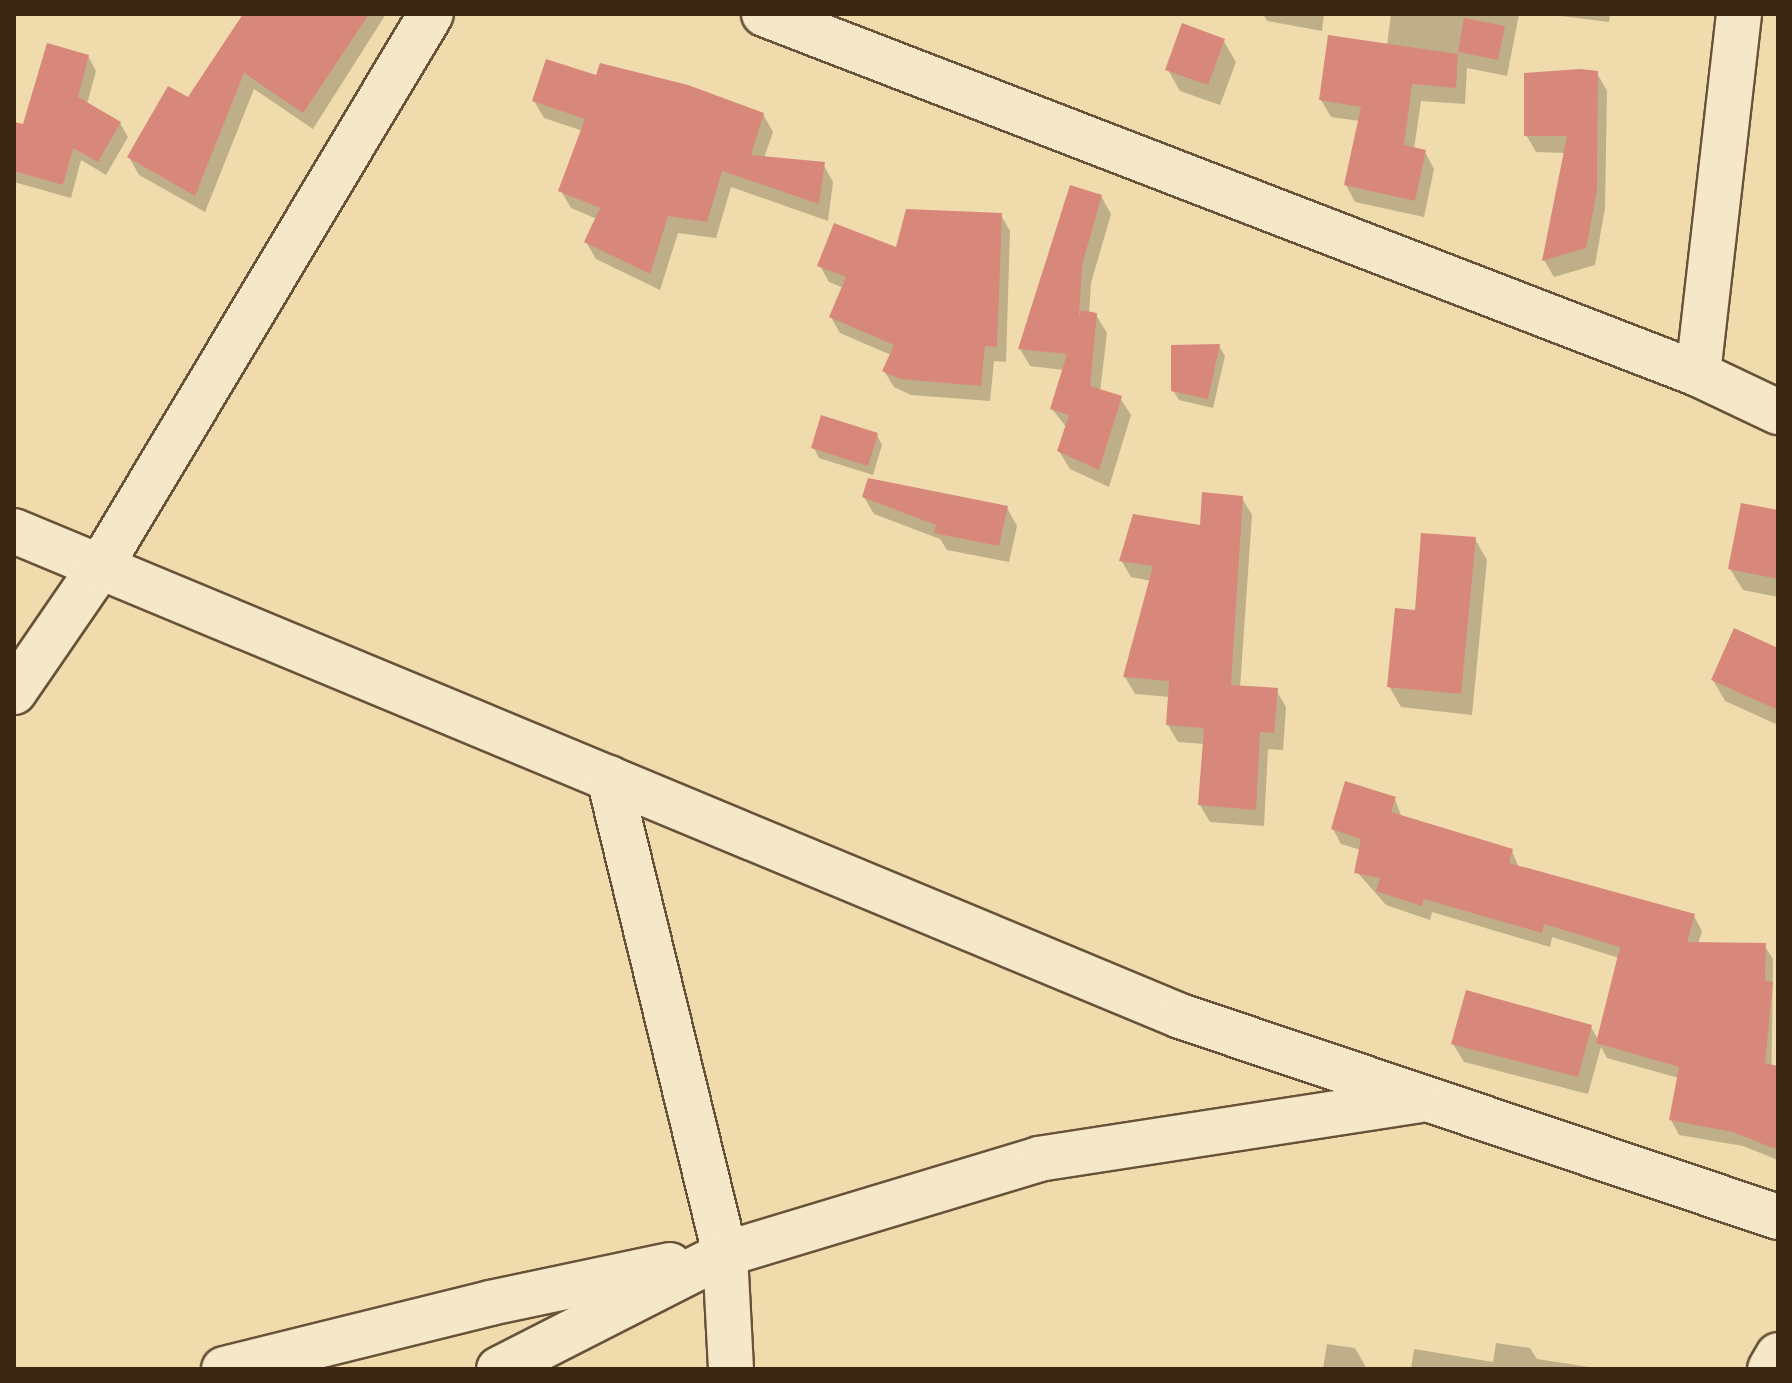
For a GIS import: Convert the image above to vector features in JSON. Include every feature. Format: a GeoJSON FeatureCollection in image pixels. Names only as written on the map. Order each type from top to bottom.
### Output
{"type":"FeatureCollection","features":[{"type":"Feature","properties":{"kind":"street"},"geometry":{"type":"LineString","coordinates":[[14,692],[100,567],[431,14]]}},
{"type":"Feature","properties":{"kind":"street"},"geometry":{"type":"LineString","coordinates":[[764,14],[1698,374],[1778,412]]}},
{"type":"Feature","properties":{"kind":"street"},"geometry":{"type":"LineString","coordinates":[[1698,374],[1739,14]]}},
{"type":"Feature","properties":{"kind":"street"},"geometry":{"type":"LineString","coordinates":[[14,531],[1180,1016],[1778,1217]]}},
{"type":"Feature","properties":{"kind":"street"},"geometry":{"type":"LineString","coordinates":[[609,778],[725,1254],[731,1369]]}},
{"type":"Feature","properties":{"kind":"street"},"geometry":{"type":"LineString","coordinates":[[224,1369],[490,1303],[725,1254],[1039,1159],[1422,1099]]}},
{"type":"Feature","properties":{"kind":"street"},"geometry":{"type":"LineString","coordinates":[[499,1369],[725,1254]]}},
{"type":"Feature","properties":{"kind":"street"},"geometry":{"type":"LineString","coordinates":[[1770,1369],[1778,1355]]}},
{"type":"Feature","properties":{"kind":"building"},"geometry":{"type":"Polygon","coordinates":[[[243,14],[369,14],[303,113],[244,73],[195,196],[127,157],[168,86],[188,97],[243,14]]]}},
{"type":"Feature","properties":{"kind":"building"},"geometry":{"type":"Polygon","coordinates":[[[1464,18],[1505,26],[1498,60],[1458,52],[1464,18]]]}},
{"type":"Feature","properties":{"kind":"building"},"geometry":{"type":"Polygon","coordinates":[[[1182,23],[1225,39],[1208,85],[1165,70],[1182,23]]]}},
{"type":"Feature","properties":{"kind":"building"},"geometry":{"type":"Polygon","coordinates":[[[1328,35],[1458,54],[1456,88],[1412,84],[1404,145],[1426,150],[1415,201],[1344,185],[1361,107],[1319,100],[1328,35]]]}},
{"type":"Feature","properties":{"kind":"building"},"geometry":{"type":"Polygon","coordinates":[[[47,43],[89,55],[78,97],[121,122],[98,162],[73,148],[63,185],[14,171],[14,122],[23,124],[47,43]]]}},
{"type":"Feature","properties":{"kind":"building"},"geometry":{"type":"Polygon","coordinates":[[[546,59],[596,75],[600,63],[688,85],[764,113],[751,155],[825,162],[819,204],[722,171],[707,222],[668,216],[650,274],[584,242],[600,208],[558,191],[585,119],[532,101],[546,59]]]}},
{"type":"Feature","properties":{"kind":"building"},"geometry":{"type":"Polygon","coordinates":[[[1580,69],[1598,71],[1597,190],[1586,248],[1542,261],[1567,136],[1524,136],[1524,73],[1580,69]]]}},
{"type":"Feature","properties":{"kind":"building"},"geometry":{"type":"Polygon","coordinates":[[[1070,185],[1102,195],[1082,265],[1079,318],[1081,310],[1097,313],[1090,386],[1122,396],[1099,470],[1057,451],[1069,415],[1050,409],[1067,354],[1018,349],[1070,185]]]}},
{"type":"Feature","properties":{"kind":"building"},"geometry":{"type":"Polygon","coordinates":[[[906,209],[1002,213],[997,347],[985,346],[981,386],[900,379],[882,371],[894,345],[829,317],[846,277],[817,266],[834,223],[896,247],[906,209]]]}},
{"type":"Feature","properties":{"kind":"building"},"geometry":{"type":"Polygon","coordinates":[[[1220,344],[1208,399],[1171,391],[1171,345],[1220,344]]]}},
{"type":"Feature","properties":{"kind":"building"},"geometry":{"type":"Polygon","coordinates":[[[821,415],[878,433],[868,466],[811,448],[821,415]]]}},
{"type":"Feature","properties":{"kind":"building"},"geometry":{"type":"Polygon","coordinates":[[[868,478],[1008,506],[999,546],[934,533],[936,525],[862,497],[868,478]]]}},
{"type":"Feature","properties":{"kind":"building"},"geometry":{"type":"Polygon","coordinates":[[[1202,492],[1243,496],[1231,685],[1278,688],[1274,733],[1260,732],[1256,810],[1198,805],[1204,728],[1166,725],[1169,681],[1123,677],[1153,566],[1119,561],[1133,514],[1200,525],[1202,492]]]}},
{"type":"Feature","properties":{"kind":"building"},"geometry":{"type":"Polygon","coordinates":[[[1741,503],[1778,510],[1778,579],[1728,569],[1741,503]]]}},
{"type":"Feature","properties":{"kind":"building"},"geometry":{"type":"Polygon","coordinates":[[[1421,533],[1476,537],[1461,694],[1387,687],[1395,608],[1415,610],[1421,533]]]}},
{"type":"Feature","properties":{"kind":"building"},"geometry":{"type":"Polygon","coordinates":[[[1734,628],[1778,648],[1778,710],[1711,680],[1734,628]]]}},
{"type":"Feature","properties":{"kind":"building"},"geometry":{"type":"Polygon","coordinates":[[[1345,781],[1396,797],[1391,812],[1513,849],[1509,863],[1695,914],[1687,942],[1766,943],[1765,981],[1773,982],[1765,1063],[1778,1066],[1778,1150],[1733,1132],[1669,1120],[1679,1067],[1596,1043],[1620,947],[1544,924],[1542,933],[1424,899],[1422,906],[1376,891],[1380,878],[1354,873],[1361,839],[1331,829],[1345,781]]]}},
{"type":"Feature","properties":{"kind":"building"},"geometry":{"type":"Polygon","coordinates":[[[1466,990],[1592,1025],[1578,1077],[1451,1044],[1466,990]]]}}]}
